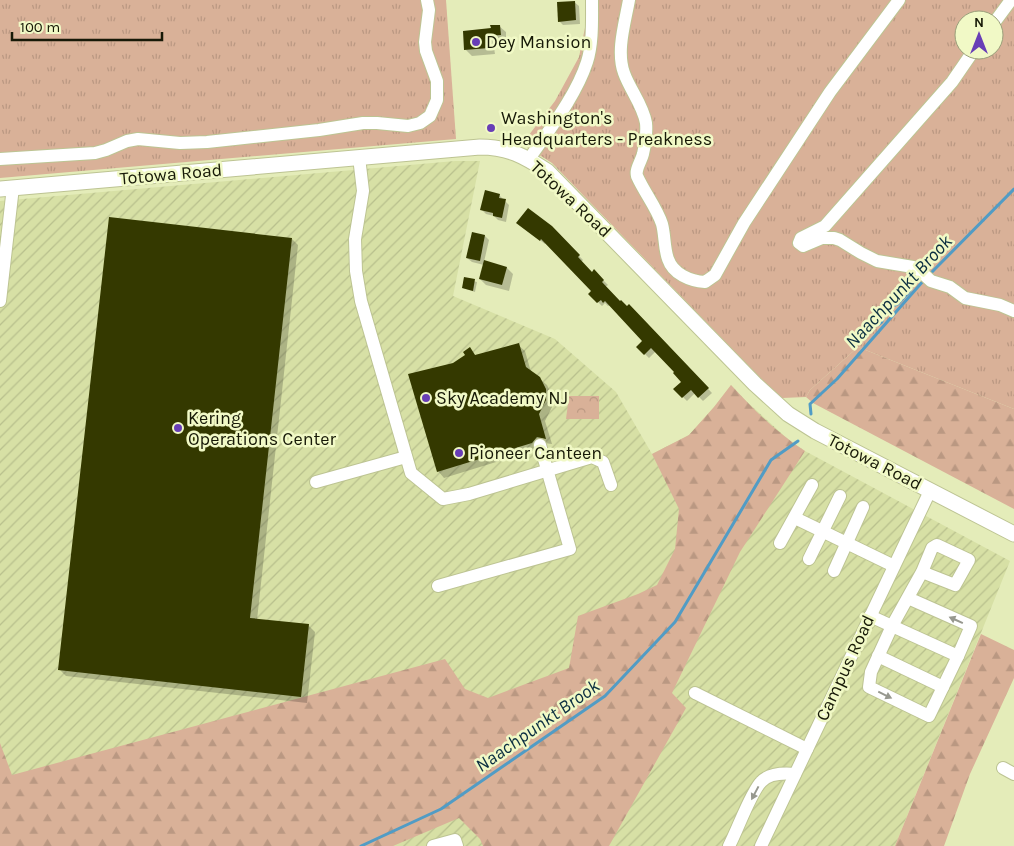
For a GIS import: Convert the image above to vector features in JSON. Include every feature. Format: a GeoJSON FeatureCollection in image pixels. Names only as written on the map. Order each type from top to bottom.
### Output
{"type":"FeatureCollection","features":[{"type":"Feature","properties":{"kind":"main road","name":"Totowa Road"},"geometry":{"type":"LineString","coordinates":[[7,188],[480,146],[505,149],[529,158],[553,178],[748,378],[788,414],[815,431],[1014,534]]}},
{"type":"Feature","properties":{"kind":"street"},"geometry":{"type":"LineString","coordinates":[[0,159],[94,153],[106,150],[127,140],[138,139],[207,142],[319,130],[363,123],[377,122],[408,126],[420,123],[430,116],[436,106],[437,94],[436,81],[426,51],[429,10],[427,0]]}},
{"type":"Feature","properties":{"kind":"street"},"geometry":{"type":"LineString","coordinates":[[529,158],[574,90],[587,62],[592,29],[592,0]]}},
{"type":"Feature","properties":{"kind":"street"},"geometry":{"type":"LineString","coordinates":[[628,0],[622,45],[622,64],[646,125],[644,147],[636,172],[637,176],[662,223],[668,260],[673,268],[680,275],[688,279],[705,282],[714,275],[744,223],[830,92],[899,0]]}},
{"type":"Feature","properties":{"kind":"street"},"geometry":{"type":"LineString","coordinates":[[967,60],[952,82],[825,226],[805,235],[799,240],[800,245],[803,246],[822,238],[834,238],[877,261],[913,267],[926,277],[950,287],[966,298],[1014,311]]}},
{"type":"Feature","properties":{"kind":"street"},"geometry":{"type":"LineString","coordinates":[[359,157],[362,191],[355,239],[356,271],[361,301],[411,473],[443,499],[469,494],[546,469],[592,457],[603,462],[611,485]]}},
{"type":"Feature","properties":{"kind":"street"},"geometry":{"type":"LineString","coordinates":[[0,301],[7,188]]}},
{"type":"Feature","properties":{"kind":"street"},"geometry":{"type":"LineString","coordinates":[[438,586],[570,549],[540,445]]}},
{"type":"Feature","properties":{"kind":"street"},"geometry":{"type":"LineString","coordinates":[[316,482],[406,458]]}},
{"type":"Feature","properties":{"kind":"street"},"geometry":{"type":"LineString","coordinates":[[780,543],[796,518],[812,485]]}},
{"type":"Feature","properties":{"kind":"street","name":"Campus Road"},"geometry":{"type":"LineString","coordinates":[[761,846],[930,490]]}},
{"type":"Feature","properties":{"kind":"street"},"geometry":{"type":"LineString","coordinates":[[809,559],[840,496]]}},
{"type":"Feature","properties":{"kind":"street"},"geometry":{"type":"LineString","coordinates":[[834,571],[863,507]]}},
{"type":"Feature","properties":{"kind":"street"},"geometry":{"type":"LineString","coordinates":[[796,518],[894,566]]}},
{"type":"Feature","properties":{"kind":"street"},"geometry":{"type":"LineString","coordinates":[[908,598],[971,626],[929,716],[869,687],[871,672],[878,656],[892,626],[922,572],[932,548],[937,545],[969,560],[955,585],[922,572]]}},
{"type":"Feature","properties":{"kind":"street"},"geometry":{"type":"LineString","coordinates":[[870,616],[958,656]]}},
{"type":"Feature","properties":{"kind":"street"},"geometry":{"type":"LineString","coordinates":[[878,656],[943,687]]}},
{"type":"Feature","properties":{"kind":"street"},"geometry":{"type":"LineString","coordinates":[[695,693],[807,749]]}},
{"type":"Feature","properties":{"kind":"street"},"geometry":{"type":"LineString","coordinates":[[730,846],[754,793],[762,781],[782,773],[795,774]]}},
{"type":"Feature","properties":{"kind":"street"},"geometry":{"type":"LineString","coordinates":[[433,846],[456,840],[457,846]]}},
{"type":"Feature","properties":{"kind":"shaded area"},"geometry":{"type":"Polygon","coordinates":[[[455,161],[480,161],[453,296],[555,339],[616,392],[652,454],[689,435],[731,385],[790,441],[805,451],[1010,561],[895,846],[0,846],[0,201],[455,161]]]}},
{"type":"Feature","properties":{"kind":"green space"},"geometry":{"type":"Polygon","coordinates":[[[0,0],[446,0],[456,139],[0,178],[0,0]]]}},
{"type":"Feature","properties":{"kind":"green space"},"geometry":{"type":"Polygon","coordinates":[[[585,0],[1014,0],[1014,409],[858,347],[810,390],[806,397],[782,398],[762,380],[552,163],[522,144],[555,101],[579,57],[586,23],[585,0]]]}},
{"type":"Feature","properties":{"kind":"green space"},"geometry":{"type":"Polygon","coordinates":[[[858,347],[1014,409],[1014,509],[813,403],[806,397],[810,390],[858,347]]]}},
{"type":"Feature","properties":{"kind":"green space"},"geometry":{"type":"Polygon","coordinates":[[[731,385],[766,420],[805,451],[740,552],[672,693],[686,708],[609,846],[483,846],[480,839],[459,818],[393,846],[0,846],[0,743],[12,775],[445,659],[465,689],[488,698],[569,668],[578,616],[657,585],[675,549],[679,509],[652,454],[689,435],[731,385]]]}},
{"type":"Feature","properties":{"kind":"green space"},"geometry":{"type":"Polygon","coordinates":[[[569,396],[599,396],[599,419],[566,419],[569,396]]]}},
{"type":"Feature","properties":{"kind":"green space"},"geometry":{"type":"Polygon","coordinates":[[[981,634],[1014,650],[1014,678],[970,774],[944,846],[895,846],[981,634]]]}},
{"type":"Feature","properties":{"kind":"water"},"geometry":{"type":"Polygon","coordinates":[[[921,275],[923,276],[915,283],[911,292],[899,305],[887,310],[883,323],[879,326],[870,327],[863,332],[872,324],[879,323],[885,307],[900,302],[921,275]]]}},
{"type":"Feature","properties":{"kind":"building"},"geometry":{"type":"Polygon","coordinates":[[[575,1],[576,20],[558,22],[557,2],[575,1]]]}},
{"type":"Feature","properties":{"kind":"building","name":"Dey Mansion"},"geometry":{"type":"Polygon","coordinates":[[[490,25],[500,25],[501,35],[488,36],[489,48],[464,50],[463,31],[491,28],[490,25]]]}},
{"type":"Feature","properties":{"kind":"building"},"geometry":{"type":"Polygon","coordinates":[[[485,190],[500,194],[499,198],[506,199],[502,218],[493,216],[493,213],[480,210],[485,190]]]}},
{"type":"Feature","properties":{"kind":"building"},"geometry":{"type":"Polygon","coordinates":[[[528,208],[552,226],[580,255],[578,257],[592,272],[594,269],[604,280],[602,282],[620,301],[627,306],[629,304],[709,388],[698,398],[691,390],[682,398],[673,389],[681,382],[674,372],[651,348],[644,355],[636,347],[642,341],[605,301],[603,303],[601,300],[597,303],[588,294],[591,291],[541,239],[540,241],[516,223],[528,208]]]}},
{"type":"Feature","properties":{"kind":"building","name":"Kering Operations Center"},"geometry":{"type":"Polygon","coordinates":[[[109,217],[292,238],[250,618],[309,624],[301,697],[58,670],[109,217]]]}},
{"type":"Feature","properties":{"kind":"building"},"geometry":{"type":"Polygon","coordinates":[[[472,232],[485,235],[480,261],[466,258],[472,232]]]}},
{"type":"Feature","properties":{"kind":"building"},"geometry":{"type":"Polygon","coordinates":[[[484,260],[507,267],[502,285],[479,279],[484,260]]]}},
{"type":"Feature","properties":{"kind":"building"},"geometry":{"type":"Polygon","coordinates":[[[464,277],[475,279],[473,291],[462,288],[464,277]]]}},
{"type":"Feature","properties":{"kind":"building"},"geometry":{"type":"Polygon","coordinates":[[[519,343],[526,367],[540,377],[546,389],[546,400],[539,414],[546,439],[537,437],[532,443],[437,472],[408,374],[453,363],[465,355],[463,352],[470,347],[475,355],[519,343]]]}},
{"type":"Feature","properties":{"kind":"waterway","name":"Naachpunkt Brook"},"geometry":{"type":"LineString","coordinates":[[928,276],[1014,189]]}},
{"type":"Feature","properties":{"kind":"waterway","name":"Naachpunkt Brook"},"geometry":{"type":"LineString","coordinates":[[811,414],[810,404],[837,379],[924,280]]}},
{"type":"Feature","properties":{"kind":"waterway","name":"Naachpunkt Brook"},"geometry":{"type":"LineString","coordinates":[[361,846],[441,809],[605,696],[675,622],[771,460],[798,441]]}},
{"type":"Feature","properties":{"kind":"place","name":"Dey Mansion"},"geometry":{"type":"Point","coordinates":[476,42]}},
{"type":"Feature","properties":{"kind":"place","name":"Washington's Headquarters - Preakness"},"geometry":{"type":"Point","coordinates":[491,128]}},
{"type":"Feature","properties":{"kind":"place","name":"Sky Academy NJ"},"geometry":{"type":"Point","coordinates":[426,398]}},
{"type":"Feature","properties":{"kind":"place","name":"Kering Operations Center"},"geometry":{"type":"Point","coordinates":[178,428]}},
{"type":"Feature","properties":{"kind":"place","name":"Pioneer Canteen"},"geometry":{"type":"Point","coordinates":[459,453]}}]}
